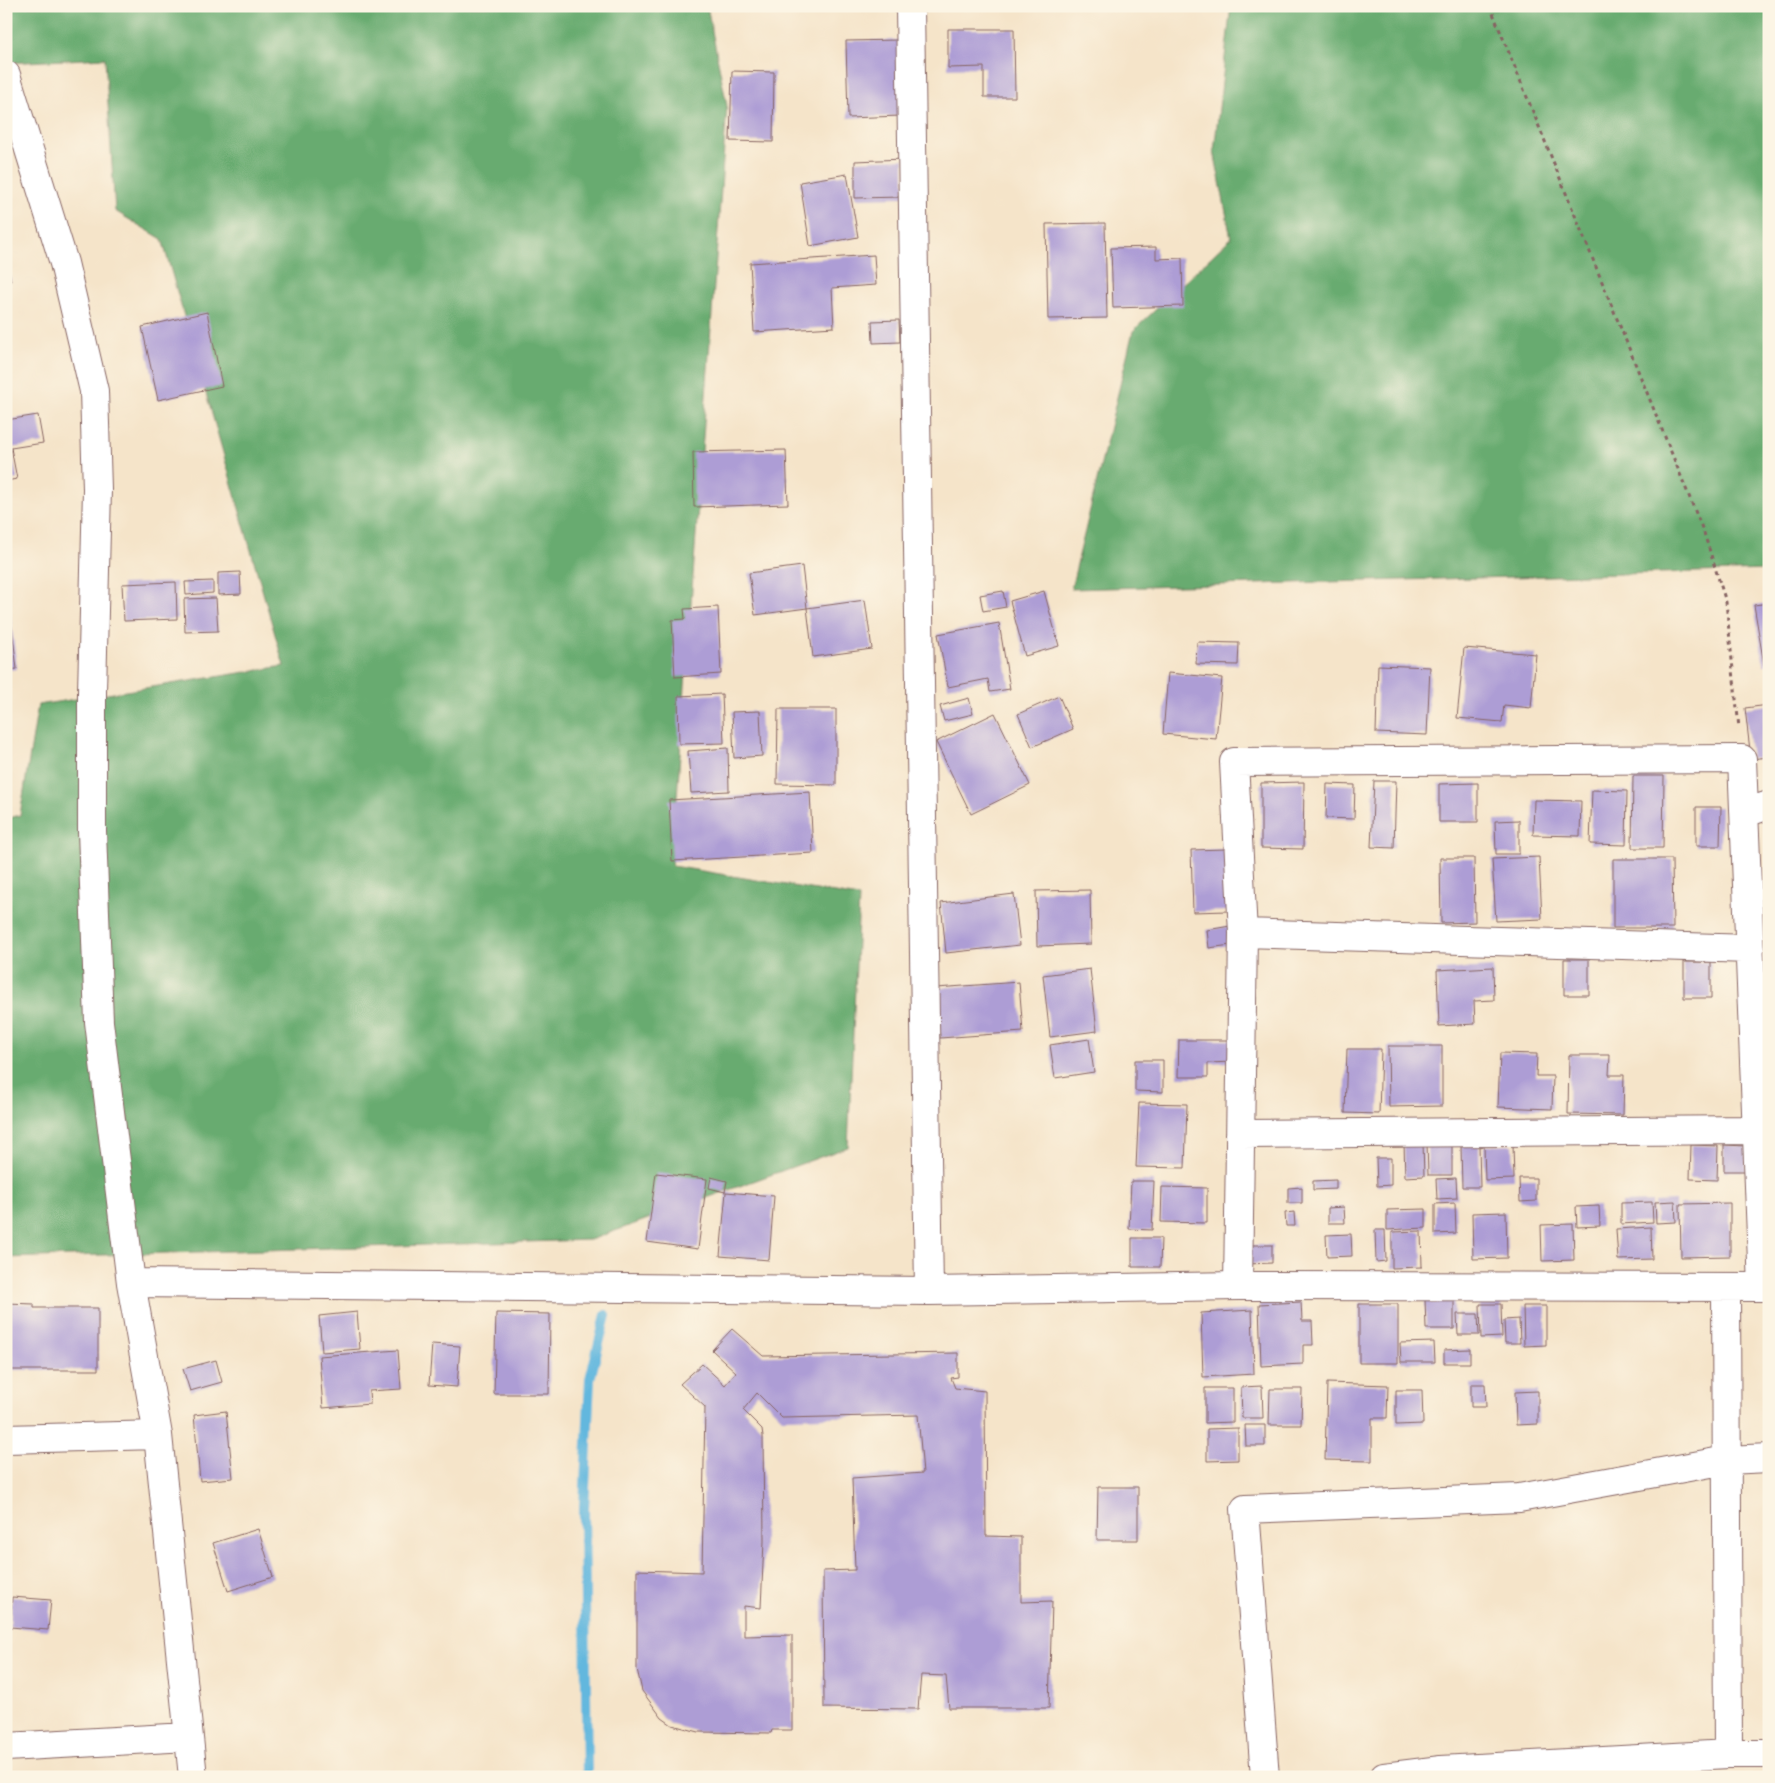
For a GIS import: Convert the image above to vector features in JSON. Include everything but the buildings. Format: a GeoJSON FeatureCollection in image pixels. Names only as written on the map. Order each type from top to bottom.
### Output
{"type":"FeatureCollection","features":[{"type":"Feature","properties":{"kind":"street"},"geometry":{"type":"LineString","coordinates":[[910,6],[929,1291]]}},
{"type":"Feature","properties":{"kind":"street"},"geometry":{"type":"LineString","coordinates":[[6,75],[64,262],[94,391],[97,489],[92,692],[92,831],[99,1022],[131,1283],[158,1435],[193,1777]]}},
{"type":"Feature","properties":{"kind":"street"},"geometry":{"type":"LineString","coordinates":[[131,1283],[929,1291],[1238,1286],[1766,1287],[1757,1130],[1750,949],[1757,809],[1742,759],[1234,762],[1243,933],[1238,1286]]}},
{"type":"Feature","properties":{"kind":"street"},"geometry":{"type":"LineString","coordinates":[[1243,933],[1750,949]]}},
{"type":"Feature","properties":{"kind":"street"},"geometry":{"type":"LineString","coordinates":[[1240,1134],[1757,1130]]}},
{"type":"Feature","properties":{"kind":"street"},"geometry":{"type":"LineString","coordinates":[[1726,1287],[1728,1754]]}},
{"type":"Feature","properties":{"kind":"street"},"geometry":{"type":"LineString","coordinates":[[6,1439],[158,1435]]}},
{"type":"Feature","properties":{"kind":"street"},"geometry":{"type":"LineString","coordinates":[[1266,1777],[1245,1510],[1519,1498],[1727,1460],[1769,1458]]}},
{"type":"Feature","properties":{"kind":"street"},"geometry":{"type":"LineString","coordinates":[[6,1747],[188,1737]]}},
{"type":"Feature","properties":{"kind":"street"},"geometry":{"type":"LineString","coordinates":[[1384,1777],[1441,1770],[1728,1754],[1769,1754]]}},
{"type":"Feature","properties":{"kind":"path"},"geometry":{"type":"LineString","coordinates":[[1490,6],[1704,533],[1726,602],[1742,759]]}},
{"type":"Feature","properties":{"kind":"green space"},"geometry":{"type":"Polygon","coordinates":[[[6,6],[707,6],[727,106],[672,866],[859,897],[848,1147],[590,1240],[6,1258],[6,819],[20,815],[38,705],[284,666],[162,239],[115,211],[105,58],[6,63],[6,6]]]}},
{"type":"Feature","properties":{"kind":"green space"},"geometry":{"type":"Polygon","coordinates":[[[1231,6],[1769,6],[1769,570],[1071,589],[1133,331],[1231,238],[1214,151],[1231,6]]]}},
{"type":"Feature","properties":{"kind":"waterway"},"geometry":{"type":"LineString","coordinates":[[587,1777],[584,1508],[590,1379],[606,1315]]}}]}
